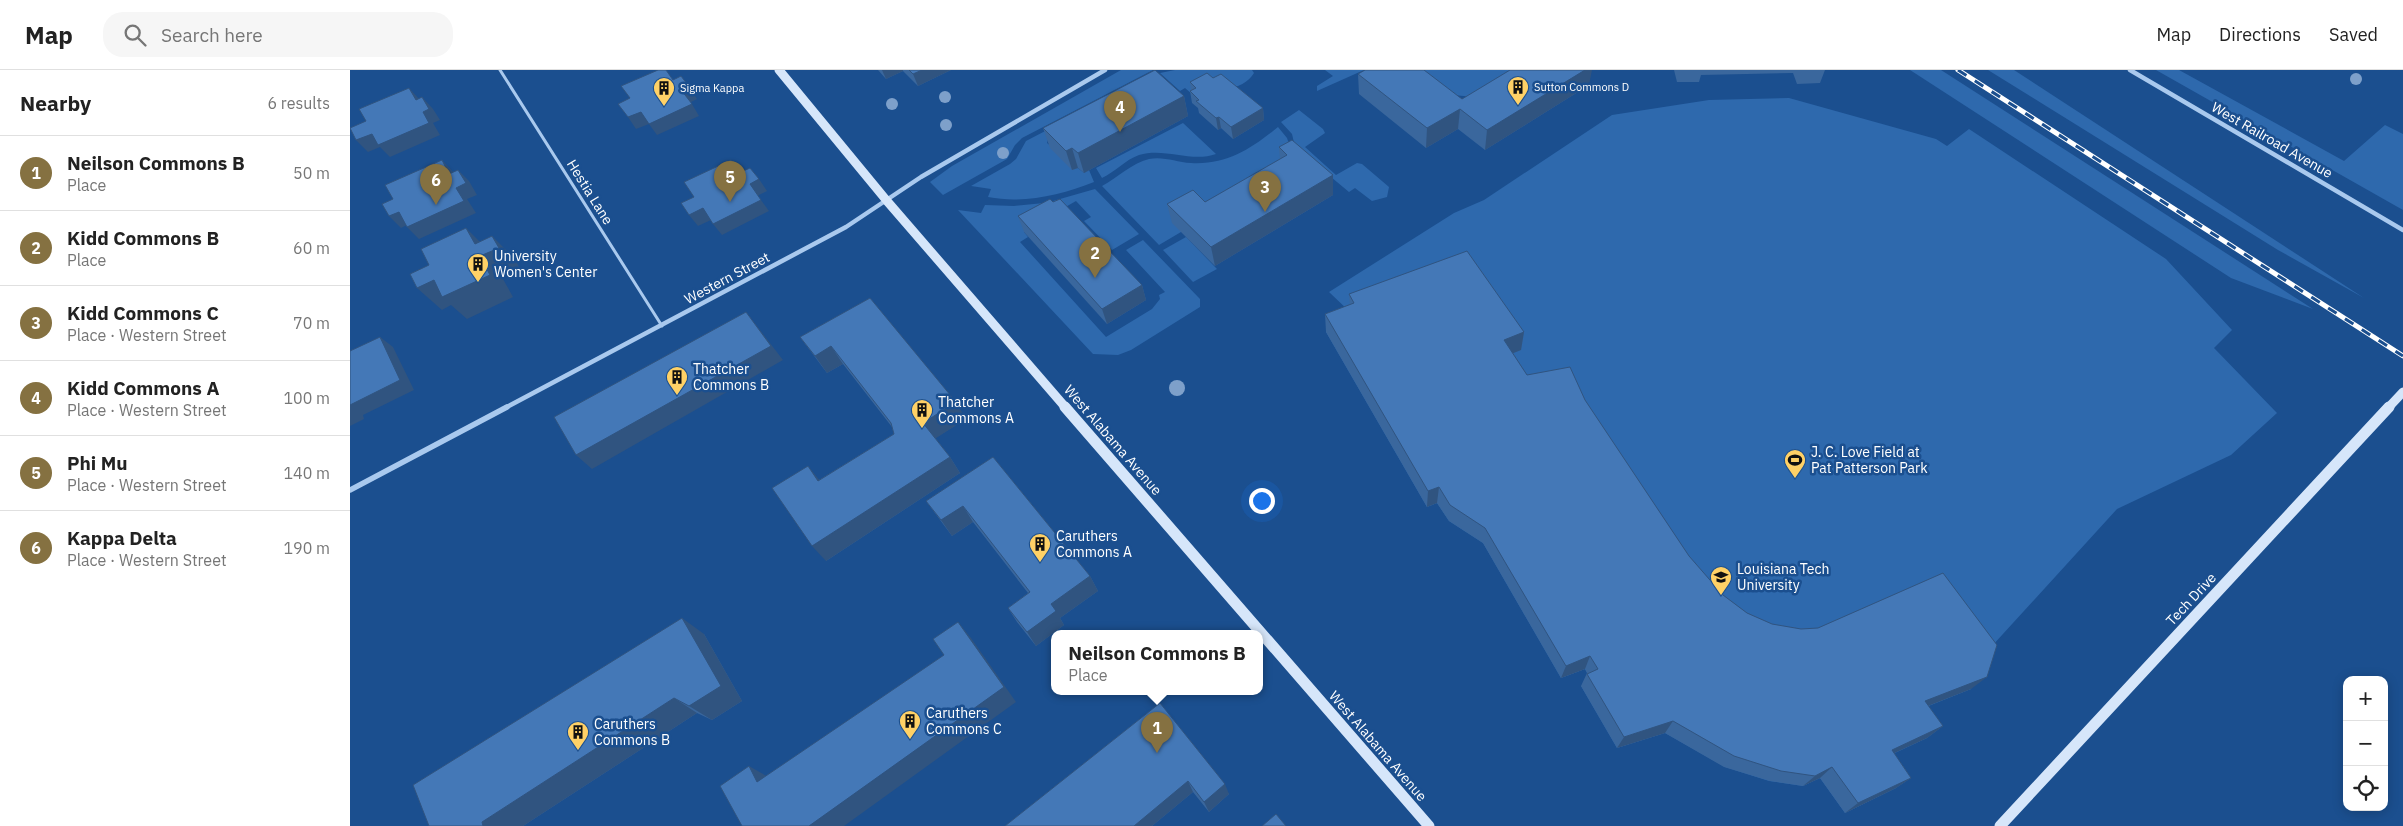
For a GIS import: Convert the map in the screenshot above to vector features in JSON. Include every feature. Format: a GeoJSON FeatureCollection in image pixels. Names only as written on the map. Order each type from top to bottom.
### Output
{"type":"FeatureCollection","features":[{"type":"Feature","properties":{"kind":"main road","name":"West Alabama Avenue"},"geometry":{"type":"LineString","coordinates":[[778,70],[887,201],[1259,630]]}},
{"type":"Feature","properties":{"kind":"main road","name":"Tech Drive"},"geometry":{"type":"LineString","coordinates":[[2000,826],[2403,392]]}},
{"type":"Feature","properties":{"kind":"main road","name":"West Alabama Avenue"},"geometry":{"type":"LineString","coordinates":[[1263,635],[1429,826]]}},
{"type":"Feature","properties":{"kind":"street","name":"Western Street"},"geometry":{"type":"LineString","coordinates":[[350,490],[846,227],[921,177],[1106,70]]}},
{"type":"Feature","properties":{"kind":"street","name":"West Railroad Avenue"},"geometry":{"type":"LineString","coordinates":[[2130,70],[2403,230]]}},
{"type":"Feature","properties":{"kind":"lane","name":"Hestia Lane"},"geometry":{"type":"LineString","coordinates":[[500,70],[662,326]]}},
{"type":"Feature","properties":{"kind":"shaded area"},"geometry":{"type":"Polygon","coordinates":[[[1121,70],[1153,70],[1022,138],[1015,145],[1007,159],[943,195],[930,182],[952,166],[1121,70]]]}},
{"type":"Feature","properties":{"kind":"shaded area"},"geometry":{"type":"Polygon","coordinates":[[[1175,70],[1252,70],[1254,73],[1249,79],[1235,87],[1226,90],[1192,94],[1185,88],[1180,91],[1160,73],[1175,70]]]}},
{"type":"Feature","properties":{"kind":"shaded area"},"geometry":{"type":"Polygon","coordinates":[[[1325,70],[1364,70],[1317,91],[1317,86],[1333,76],[1325,70]]]}},
{"type":"Feature","properties":{"kind":"shaded area"},"geometry":{"type":"Polygon","coordinates":[[[1412,70],[1520,70],[1474,97],[1453,95],[1412,70]]]}},
{"type":"Feature","properties":{"kind":"shaded area"},"geometry":{"type":"Polygon","coordinates":[[[1910,70],[1941,70],[2313,309],[2231,278],[1910,70]]]}},
{"type":"Feature","properties":{"kind":"shaded area"},"geometry":{"type":"Polygon","coordinates":[[[1988,70],[2014,70],[2364,298],[2278,250],[1988,70]]]}},
{"type":"Feature","properties":{"kind":"shaded area"},"geometry":{"type":"Polygon","coordinates":[[[2156,70],[2179,70],[2344,161],[2385,125],[2403,134],[2403,210],[2156,70]]]}},
{"type":"Feature","properties":{"kind":"shaded area","name":"J. C. Love Field at Pat Patterson Park"},"geometry":{"type":"Polygon","coordinates":[[[1789,98],[1936,139],[1947,146],[1969,129],[2166,259],[2232,330],[2214,348],[2277,413],[2231,455],[2117,509],[1981,658],[1971,689],[1911,713],[1927,738],[1878,761],[1896,788],[1845,813],[1820,778],[1803,786],[1769,781],[1725,767],[1665,733],[1617,748],[1581,686],[1592,682],[1585,669],[1561,678],[1483,543],[1449,521],[1437,503],[1427,507],[1326,332],[1350,312],[1329,292],[1454,213],[1484,200],[1612,115],[1709,100],[1789,98]]]}},
{"type":"Feature","properties":{"kind":"shaded area"},"geometry":{"type":"Polygon","coordinates":[[[1299,110],[1323,129],[1325,133],[1305,147],[1336,175],[1357,163],[1362,164],[1389,187],[1387,197],[1372,201],[1355,188],[1349,192],[1295,147],[1292,134],[1281,122],[1299,110]]]}},
{"type":"Feature","properties":{"kind":"shaded area"},"geometry":{"type":"Polygon","coordinates":[[[1183,123],[1216,154],[1197,157],[1158,153],[1139,155],[1102,178],[1096,168],[1183,123]]]}},
{"type":"Feature","properties":{"kind":"shaded area"},"geometry":{"type":"Polygon","coordinates":[[[1278,127],[1287,138],[1292,153],[1181,232],[1159,245],[1102,186],[1131,167],[1149,159],[1159,158],[1204,163],[1227,158],[1248,149],[1278,127]]]}},
{"type":"Feature","properties":{"kind":"shaded area"},"geometry":{"type":"Polygon","coordinates":[[[1051,128],[1047,143],[1084,173],[1089,170],[1094,182],[1069,191],[1029,199],[988,197],[991,189],[971,186],[1010,164],[1016,159],[1026,141],[1051,128]]]}},
{"type":"Feature","properties":{"kind":"shaded area"},"geometry":{"type":"Polygon","coordinates":[[[1095,189],[1139,234],[1112,250],[1084,221],[1091,217],[1076,201],[1062,209],[1053,201],[1095,189]]]}},
{"type":"Feature","properties":{"kind":"shaded area"},"geometry":{"type":"Polygon","coordinates":[[[1044,203],[1055,214],[1024,232],[1028,237],[1020,242],[1106,337],[1152,309],[1160,299],[1159,295],[1165,292],[1126,250],[1143,240],[1200,299],[1200,307],[1131,350],[1118,355],[1093,354],[958,210],[981,213],[985,205],[1014,206],[1044,203]]]}},
{"type":"Feature","properties":{"kind":"shaded area"},"geometry":{"type":"Polygon","coordinates":[[[1186,237],[1217,269],[1193,282],[1163,250],[1186,237]]]}},
{"type":"Feature","properties":{"kind":"building","name":"Sigma Kappa"},"geometry":{"type":"Polygon","coordinates":[[[658,70],[666,70],[673,80],[681,76],[690,88],[682,91],[692,104],[649,124],[641,112],[628,117],[618,104],[630,98],[621,86],[658,70]]]}},
{"type":"Feature","properties":{"kind":"building"},"geometry":{"type":"Polygon","coordinates":[[[909,70],[922,70],[913,74],[909,70]]]}},
{"type":"Feature","properties":{"kind":"building"},"geometry":{"type":"Polygon","coordinates":[[[1155,70],[1184,96],[1078,153],[1072,148],[1066,151],[1043,128],[1155,70]]]}},
{"type":"Feature","properties":{"kind":"building"},"geometry":{"type":"Polygon","coordinates":[[[1365,70],[1424,70],[1462,99],[1510,70],[1585,70],[1487,130],[1460,109],[1427,128],[1358,74],[1365,70]]]}},
{"type":"Feature","properties":{"kind":"building"},"geometry":{"type":"Polygon","coordinates":[[[1207,73],[1213,78],[1221,74],[1263,108],[1231,127],[1219,117],[1216,118],[1196,101],[1199,100],[1190,91],[1196,88],[1190,82],[1207,73]]]}},
{"type":"Feature","properties":{"kind":"building"},"geometry":{"type":"Polygon","coordinates":[[[409,88],[416,100],[422,97],[429,109],[423,112],[429,123],[378,145],[372,134],[356,140],[350,128],[366,121],[359,109],[409,88]]]}},
{"type":"Feature","properties":{"kind":"building"},"geometry":{"type":"Polygon","coordinates":[[[1292,140],[1333,175],[1211,247],[1167,204],[1193,190],[1205,202],[1287,155],[1279,147],[1292,140]]]}},
{"type":"Feature","properties":{"kind":"building"},"geometry":{"type":"Polygon","coordinates":[[[442,160],[449,174],[458,170],[466,183],[456,188],[464,201],[407,227],[399,212],[389,216],[382,204],[393,199],[385,185],[442,160]]]}},
{"type":"Feature","properties":{"kind":"building"},"geometry":{"type":"Polygon","coordinates":[[[731,160],[741,172],[750,168],[759,179],[750,184],[761,200],[713,224],[703,208],[689,215],[681,203],[694,197],[684,182],[731,160]]]}},
{"type":"Feature","properties":{"kind":"building"},"geometry":{"type":"Polygon","coordinates":[[[1050,199],[1053,202],[1060,199],[1142,285],[1102,309],[1018,216],[1050,199]]]}},
{"type":"Feature","properties":{"kind":"building"},"geometry":{"type":"Polygon","coordinates":[[[466,228],[475,244],[492,236],[499,248],[480,256],[490,275],[442,297],[434,280],[417,288],[410,274],[429,265],[421,249],[466,228]]]}},
{"type":"Feature","properties":{"kind":"building"},"geometry":{"type":"Polygon","coordinates":[[[1467,251],[1524,332],[1504,340],[1527,375],[1570,367],[1585,400],[1689,556],[1723,595],[1747,613],[1772,624],[1801,629],[1818,628],[1943,573],[1997,645],[1987,677],[1925,701],[1943,726],[1892,750],[1911,778],[1858,803],[1832,767],[1815,776],[1781,771],[1734,756],[1673,721],[1624,737],[1587,674],[1598,669],[1590,656],[1566,666],[1485,528],[1450,505],[1439,487],[1428,491],[1325,314],[1354,303],[1349,294],[1467,251]]]}},
{"type":"Feature","properties":{"kind":"building","name":"Thatcher Commons A"},"geometry":{"type":"Polygon","coordinates":[[[870,298],[956,402],[923,423],[950,457],[812,546],[772,488],[808,466],[818,481],[894,434],[891,423],[831,346],[815,356],[800,337],[870,298]]]}},
{"type":"Feature","properties":{"kind":"building"},"geometry":{"type":"Polygon","coordinates":[[[746,312],[771,346],[576,455],[554,417],[746,312]]]}},
{"type":"Feature","properties":{"kind":"building"},"geometry":{"type":"Polygon","coordinates":[[[380,337],[400,380],[350,405],[350,351],[380,337]]]}},
{"type":"Feature","properties":{"kind":"building","name":"Caruthers Commons A"},"geometry":{"type":"Polygon","coordinates":[[[993,457],[1090,576],[1051,604],[1056,611],[1027,632],[1008,608],[1030,592],[963,506],[941,520],[926,501],[993,457]]]}},
{"type":"Feature","properties":{"kind":"building"},"geometry":{"type":"Polygon","coordinates":[[[682,618],[721,686],[689,706],[674,698],[482,822],[483,826],[429,826],[413,785],[682,618]]]}},
{"type":"Feature","properties":{"kind":"building","name":"Caruthers Commons C"},"geometry":{"type":"Polygon","coordinates":[[[958,622],[1004,687],[809,826],[742,826],[720,786],[749,766],[757,782],[944,655],[933,639],[958,622]]]}},
{"type":"Feature","properties":{"kind":"building"},"geometry":{"type":"Polygon","coordinates":[[[1160,703],[1225,784],[1204,802],[1188,781],[1134,826],[1005,826],[1160,703]]]}},
{"type":"Feature","properties":{"kind":"building"},"geometry":{"type":"Polygon","coordinates":[[[1276,814],[1286,826],[1262,826],[1276,814]]]}},
{"type":"Feature","properties":{"kind":"railway"},"geometry":{"type":"LineString","coordinates":[[1958,70],[2403,356]]}},
{"type":"Feature","properties":{"kind":"place","name":"Sutton Commons D"},"geometry":{"type":"Point","coordinates":[1518,106]}},
{"type":"Feature","properties":{"kind":"place","name":"Sigma Kappa"},"geometry":{"type":"Point","coordinates":[664,107]}},
{"type":"Feature","properties":{"kind":"place","name":"Kidd Commons A"},"geometry":{"type":"Point","coordinates":[1120,132]}},
{"type":"Feature","properties":{"kind":"place","name":"Phi Mu"},"geometry":{"type":"Point","coordinates":[730,202]}},
{"type":"Feature","properties":{"kind":"place","name":"Kappa Delta"},"geometry":{"type":"Point","coordinates":[436,205]}},
{"type":"Feature","properties":{"kind":"place","name":"Kidd Commons C"},"geometry":{"type":"Point","coordinates":[1265,212]}},
{"type":"Feature","properties":{"kind":"place","name":"Kidd Commons B"},"geometry":{"type":"Point","coordinates":[1095,278]}},
{"type":"Feature","properties":{"kind":"place","name":"University Women's Center"},"geometry":{"type":"Point","coordinates":[478,283]}},
{"type":"Feature","properties":{"kind":"place","name":"Thatcher Commons B"},"geometry":{"type":"Point","coordinates":[677,396]}},
{"type":"Feature","properties":{"kind":"place","name":"Thatcher Commons A"},"geometry":{"type":"Point","coordinates":[922,429]}},
{"type":"Feature","properties":{"kind":"place","name":"J. C. Love Field at Pat Patterson Park"},"geometry":{"type":"Point","coordinates":[1795,479]}},
{"type":"Feature","properties":{"kind":"place","name":"Caruthers Commons A"},"geometry":{"type":"Point","coordinates":[1040,563]}},
{"type":"Feature","properties":{"kind":"place","name":"Louisiana Tech University"},"geometry":{"type":"Point","coordinates":[1721,596]}},
{"type":"Feature","properties":{"kind":"place","name":"Caruthers Commons C"},"geometry":{"type":"Point","coordinates":[910,740]}},
{"type":"Feature","properties":{"kind":"place","name":"Caruthers Commons B"},"geometry":{"type":"Point","coordinates":[578,751]}},
{"type":"Feature","properties":{"kind":"place","name":"Neilson Commons B"},"geometry":{"type":"Point","coordinates":[1157,753]}}]}
